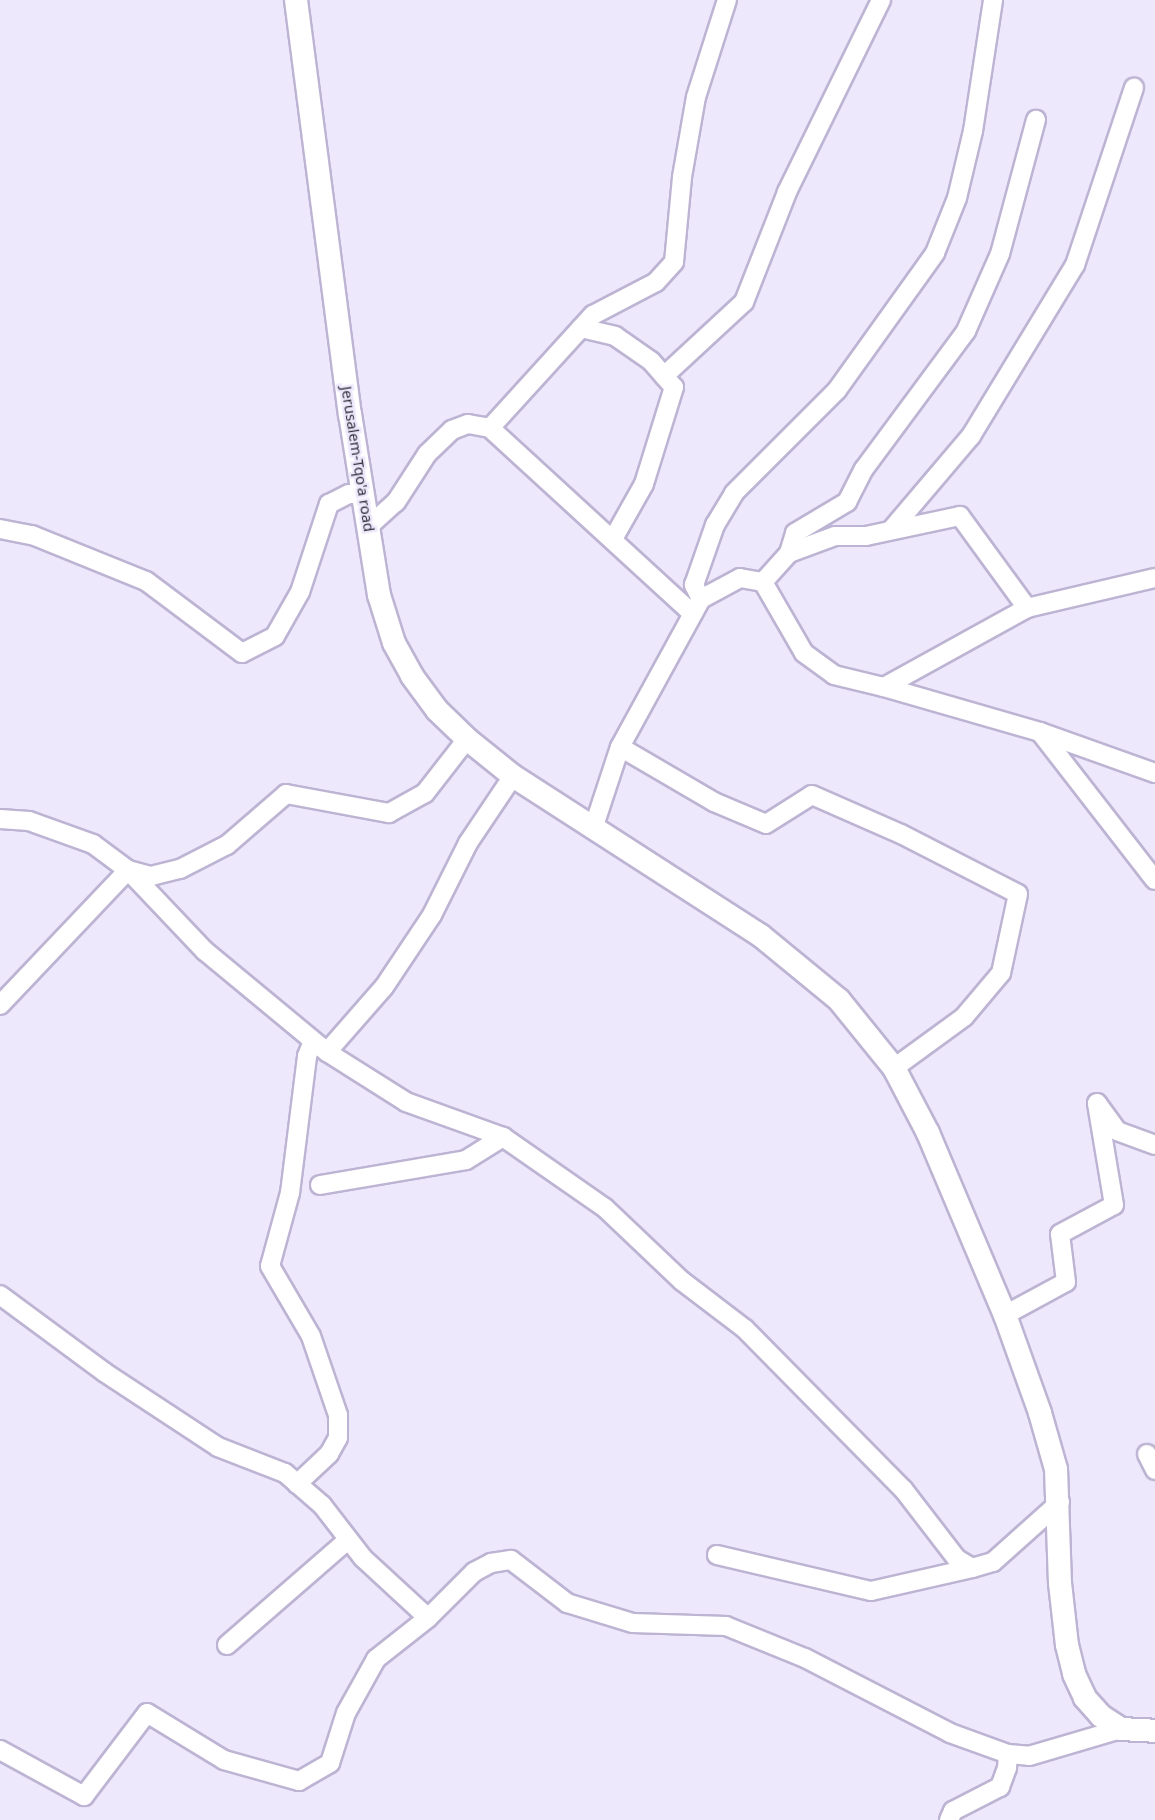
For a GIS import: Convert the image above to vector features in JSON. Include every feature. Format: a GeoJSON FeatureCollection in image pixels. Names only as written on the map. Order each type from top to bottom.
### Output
{"type":"FeatureCollection","features":[{"type":"Feature","properties":{"kind":"main road","name":"Jerusalem-Tqo'a road"},"geometry":{"type":"LineString","coordinates":[[296,0],[379,596],[394,643],[418,684],[467,739],[513,776],[760,935],[839,1000],[894,1068],[928,1133],[1005,1315],[1040,1413],[1056,1469],[1060,1502],[1060,1583],[1067,1645],[1074,1674],[1085,1698],[1101,1716],[1122,1729]]}},
{"type":"Feature","properties":{"kind":"main road"},"geometry":{"type":"LineString","coordinates":[[1122,1729],[1155,1731]]}},
{"type":"Feature","properties":{"kind":"street"},"geometry":{"type":"LineString","coordinates":[[490,428],[593,315],[656,282],[674,262],[682,177],[696,97],[727,0]]}},
{"type":"Feature","properties":{"kind":"street"},"geometry":{"type":"LineString","coordinates":[[664,376],[744,302],[787,192],[881,0]]}},
{"type":"Feature","properties":{"kind":"street"},"geometry":{"type":"LineString","coordinates":[[697,607],[694,585],[715,525],[734,494],[837,390],[936,253],[957,198],[973,131],[993,0]]}},
{"type":"Feature","properties":{"kind":"street"},"geometry":{"type":"LineString","coordinates":[[892,529],[971,436],[1075,265],[1134,88]]}},
{"type":"Feature","properties":{"kind":"street"},"geometry":{"type":"LineString","coordinates":[[763,582],[789,553],[795,533],[848,502],[864,469],[966,331],[1000,254],[1036,120]]}},
{"type":"Feature","properties":{"kind":"street"},"geometry":{"type":"LineString","coordinates":[[581,328],[615,336],[651,361],[674,387],[647,473],[613,539]]}},
{"type":"Feature","properties":{"kind":"street"},"geometry":{"type":"LineString","coordinates":[[369,526],[396,502],[427,454],[452,430],[468,424],[490,428],[613,539],[697,607]]}},
{"type":"Feature","properties":{"kind":"street"},"geometry":{"type":"LineString","coordinates":[[0,529],[32,535],[146,581],[243,653],[275,636],[300,592],[329,504],[349,494],[364,494]]}},
{"type":"Feature","properties":{"kind":"street"},"geometry":{"type":"LineString","coordinates":[[789,553],[836,536],[866,536],[960,516],[1027,608]]}},
{"type":"Feature","properties":{"kind":"street"},"geometry":{"type":"LineString","coordinates":[[593,829],[620,747],[697,607],[740,578],[763,582]]}},
{"type":"Feature","properties":{"kind":"street"},"geometry":{"type":"LineString","coordinates":[[884,687],[1027,608],[1155,578]]}},
{"type":"Feature","properties":{"kind":"street"},"geometry":{"type":"LineString","coordinates":[[763,582],[804,653],[834,675],[1040,732],[1155,773]]}},
{"type":"Feature","properties":{"kind":"street"},"geometry":{"type":"LineString","coordinates":[[1040,732],[1155,880]]}},
{"type":"Feature","properties":{"kind":"street"},"geometry":{"type":"LineString","coordinates":[[128,870],[151,876],[180,869],[227,845],[286,794],[388,813],[425,793],[467,739]]}},
{"type":"Feature","properties":{"kind":"street"},"geometry":{"type":"LineString","coordinates":[[620,747],[714,802],[766,824],[812,795],[901,834],[1018,894],[1001,973],[964,1017],[894,1068]]}},
{"type":"Feature","properties":{"kind":"street"},"geometry":{"type":"LineString","coordinates":[[297,1484],[329,1454],[338,1438],[338,1414],[311,1336],[270,1266],[290,1193],[307,1056],[320,1047],[384,987],[432,915],[468,843],[513,776]]}},
{"type":"Feature","properties":{"kind":"street"},"geometry":{"type":"LineString","coordinates":[[0,819],[29,821],[93,844],[128,870],[205,951],[320,1047],[406,1102],[503,1137],[605,1208],[682,1281],[745,1329],[903,1489],[957,1559],[972,1568]]}},
{"type":"Feature","properties":{"kind":"street"},"geometry":{"type":"LineString","coordinates":[[0,1005],[128,870]]}},
{"type":"Feature","properties":{"kind":"street"},"geometry":{"type":"LineString","coordinates":[[1005,1315],[1066,1282],[1060,1234],[1114,1205],[1097,1102],[1118,1131],[1154,1143]]}},
{"type":"Feature","properties":{"kind":"street"},"geometry":{"type":"LineString","coordinates":[[320,1185],[466,1160],[503,1137]]}},
{"type":"Feature","properties":{"kind":"street"},"geometry":{"type":"LineString","coordinates":[[0,1294],[104,1372],[218,1447],[285,1473],[322,1505],[363,1558],[428,1618]]}},
{"type":"Feature","properties":{"kind":"street"},"geometry":{"type":"LineString","coordinates":[[717,1555],[872,1591],[993,1562],[1060,1502]]}},
{"type":"Feature","properties":{"kind":"street"},"geometry":{"type":"LineString","coordinates":[[227,1645],[348,1539]]}},
{"type":"Feature","properties":{"kind":"street"},"geometry":{"type":"LineString","coordinates":[[0,1749],[84,1796],[147,1713],[224,1760],[299,1781],[330,1763],[346,1713],[376,1659],[428,1618],[474,1572],[491,1563],[511,1560],[567,1603],[633,1623],[726,1626],[805,1658],[950,1733],[1008,1754],[1029,1756],[1122,1729]]}},
{"type":"Feature","properties":{"kind":"street"},"geometry":{"type":"LineString","coordinates":[[949,1820],[953,1811],[1000,1787],[1007,1768],[1008,1754]]}}]}
